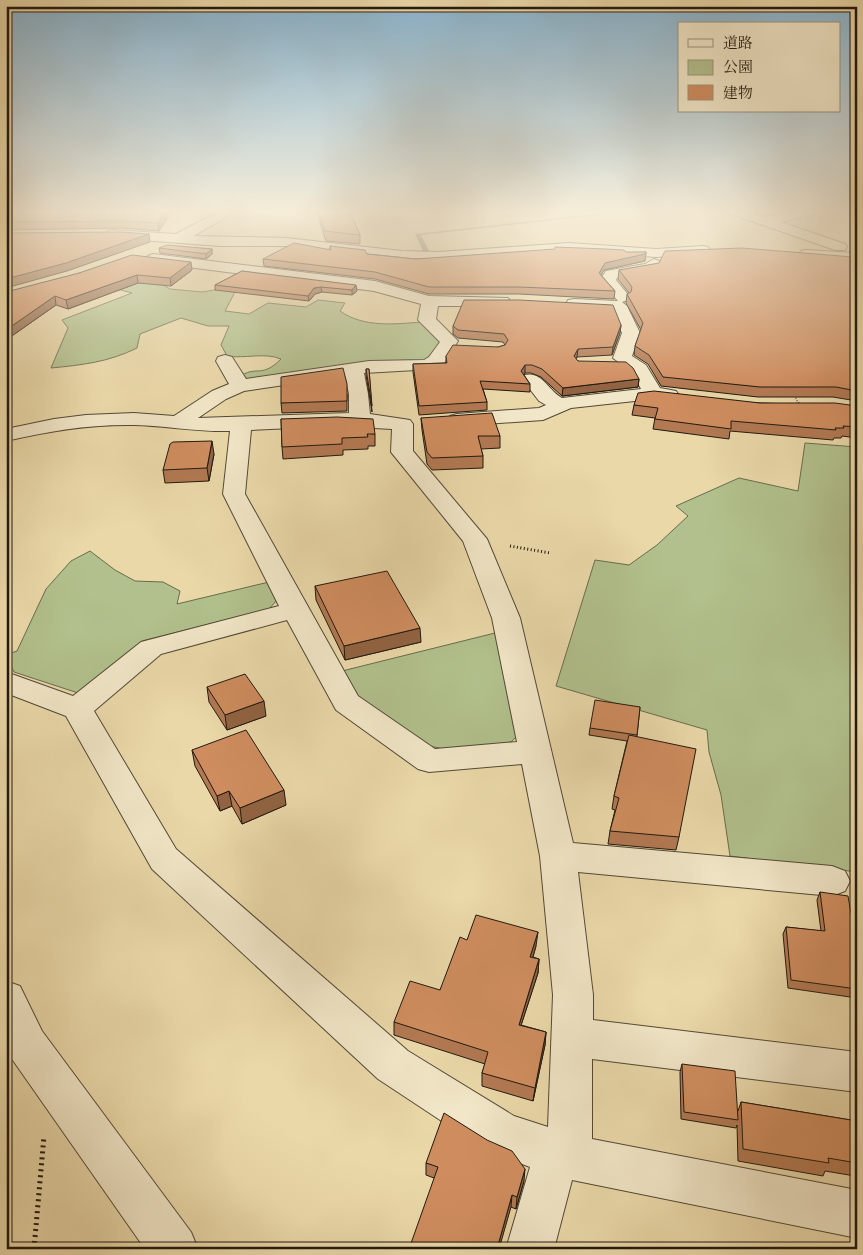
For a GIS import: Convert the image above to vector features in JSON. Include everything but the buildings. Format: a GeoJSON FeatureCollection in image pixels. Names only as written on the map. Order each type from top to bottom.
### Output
{"type":"FeatureCollection","features":[{"type":"Feature","properties":{"kind":"street"},"geometry":{"type":"LineString","coordinates":[[241,269],[375,286],[430,301],[499,293],[519,301]]}},
{"type":"Feature","properties":{"kind":"street"},"geometry":{"type":"LineString","coordinates":[[622,297],[608,280],[611,274],[640,269]]}},
{"type":"Feature","properties":{"kind":"street"},"geometry":{"type":"LineString","coordinates":[[178,423],[219,395],[240,386],[369,367],[427,365],[436,361],[455,345],[427,320],[430,301]]}},
{"type":"Feature","properties":{"kind":"street"},"geometry":{"type":"LineString","coordinates":[[556,303],[619,306],[630,333],[622,358],[639,368],[653,393]]}},
{"type":"Feature","properties":{"kind":"street"},"geometry":{"type":"LineString","coordinates":[[225,361],[240,386]]}},
{"type":"Feature","properties":{"kind":"street"},"geometry":{"type":"LineString","coordinates":[[602,362],[630,362]]}},
{"type":"Feature","properties":{"kind":"street"},"geometry":{"type":"LineString","coordinates":[[353,369],[359,389],[360,419]]}},
{"type":"Feature","properties":{"kind":"street"},"geometry":{"type":"LineString","coordinates":[[532,379],[546,397],[560,406]]}},
{"type":"Feature","properties":{"kind":"street"},"geometry":{"type":"LineString","coordinates":[[6,435],[44,425],[134,419],[198,426],[360,419],[422,422],[543,414],[566,403],[653,393],[691,397]]}},
{"type":"Feature","properties":{"kind":"street"},"geometry":{"type":"LineString","coordinates":[[422,422],[402,452],[475,539],[506,618],[558,856],[573,995],[563,1154],[530,1249]]}},
{"type":"Feature","properties":{"kind":"street"},"geometry":{"type":"LineString","coordinates":[[241,424],[234,494],[346,703],[429,761],[536,752]]}},
{"type":"Feature","properties":{"kind":"street"},"geometry":{"type":"LineString","coordinates":[[77,709],[151,648],[295,610]]}},
{"type":"Feature","properties":{"kind":"street"},"geometry":{"type":"LineString","coordinates":[[6,682],[77,709],[164,859],[393,1065],[503,1135],[563,1154],[857,1214]]}},
{"type":"Feature","properties":{"kind":"street"},"geometry":{"type":"LineString","coordinates":[[558,856],[832,881]]}},
{"type":"Feature","properties":{"kind":"street"},"geometry":{"type":"LineString","coordinates":[[6,999],[27,1045],[174,1249]]}},
{"type":"Feature","properties":{"kind":"street"},"geometry":{"type":"LineString","coordinates":[[571,1037],[857,1072]]}},
{"type":"Feature","properties":{"kind":"path"},"geometry":{"type":"LineString","coordinates":[[791,390],[800,405]]}},
{"type":"Feature","properties":{"kind":"path"},"geometry":{"type":"LineString","coordinates":[[475,539],[550,553]]}},
{"type":"Feature","properties":{"kind":"path"},"geometry":{"type":"LineString","coordinates":[[34,1249],[45,1126]]}},
{"type":"Feature","properties":{"kind":"green space"},"geometry":{"type":"Polygon","coordinates":[[[165,282],[165,286],[170,289],[202,292],[220,289],[235,292],[225,311],[249,314],[268,303],[306,307],[318,300],[345,303],[340,311],[359,320],[380,324],[422,322],[443,340],[430,361],[247,381],[242,375],[252,371],[265,370],[275,365],[281,359],[268,356],[227,356],[221,345],[229,326],[208,326],[181,318],[140,334],[137,348],[127,353],[95,362],[51,368],[68,328],[62,320],[132,293],[105,286],[106,284],[165,282]]]}},
{"type":"Feature","properties":{"kind":"green space"},"geometry":{"type":"Polygon","coordinates":[[[805,443],[857,447],[857,872],[730,856],[721,795],[709,752],[707,730],[556,686],[595,560],[629,565],[657,545],[688,516],[676,506],[739,478],[798,491],[805,443]]]}},
{"type":"Feature","properties":{"kind":"green space"},"geometry":{"type":"Polygon","coordinates":[[[90,551],[115,570],[135,581],[163,582],[180,591],[177,604],[269,582],[277,600],[269,609],[142,641],[86,690],[78,693],[14,672],[6,655],[17,651],[46,589],[71,561],[90,551]]]}},
{"type":"Feature","properties":{"kind":"green space"},"geometry":{"type":"Polygon","coordinates":[[[499,632],[520,733],[511,742],[455,751],[429,746],[359,699],[342,671],[499,632]]]}}]}
